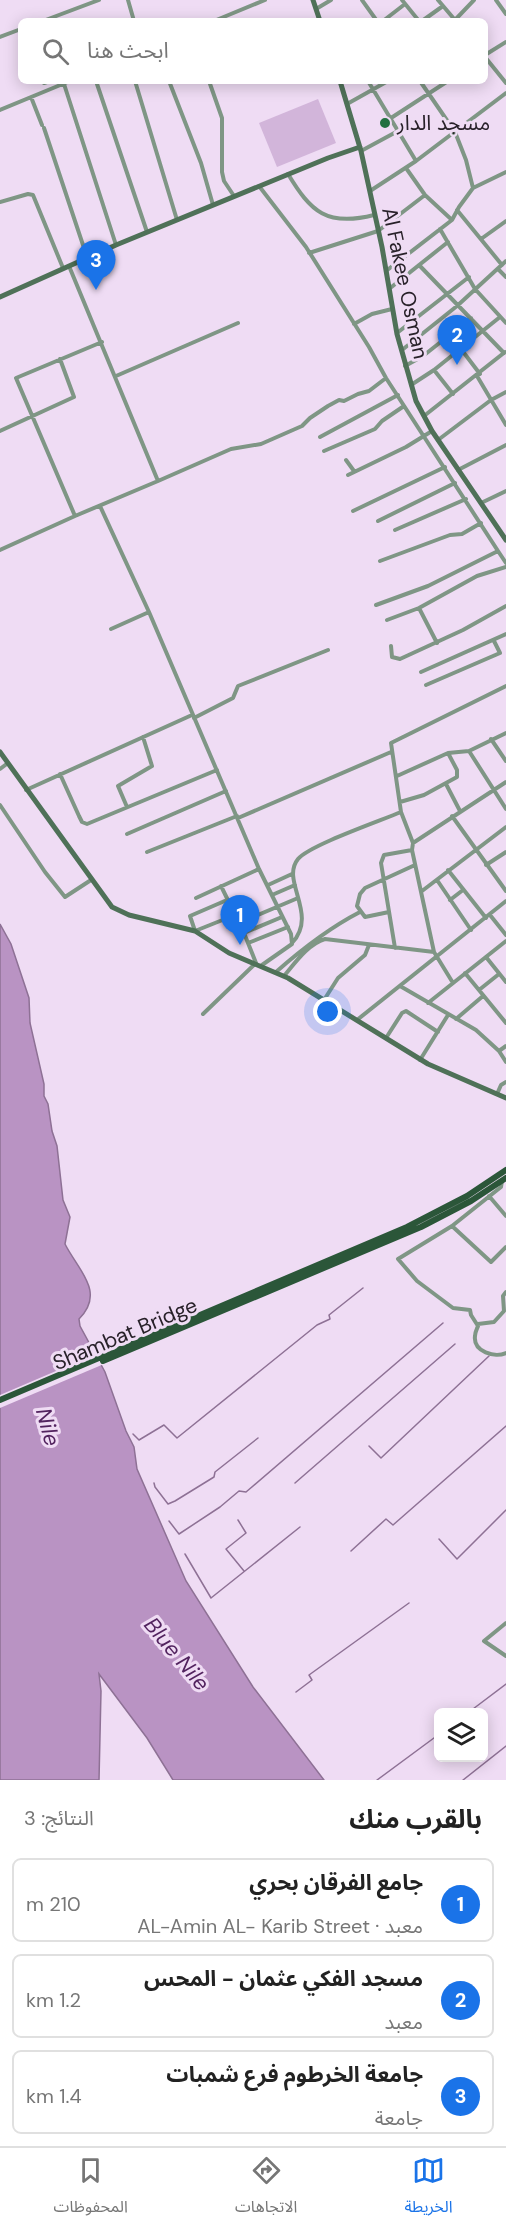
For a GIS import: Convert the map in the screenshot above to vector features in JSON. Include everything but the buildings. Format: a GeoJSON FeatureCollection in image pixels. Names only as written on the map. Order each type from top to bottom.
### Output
{"type":"FeatureCollection","features":[{"type":"Feature","properties":{"kind":"main road"},"geometry":{"type":"LineString","coordinates":[[261,1292],[429,1216],[467,1196],[506,1170]]}},
{"type":"Feature","properties":{"kind":"main road"},"geometry":{"type":"LineString","coordinates":[[261,1292],[426,1224],[471,1201],[504,1179]]}},
{"type":"Feature","properties":{"kind":"main road","name":"Shambat Bridge"},"geometry":{"type":"LineString","coordinates":[[0,1402],[261,1292]]}},
{"type":"Feature","properties":{"kind":"street"},"geometry":{"type":"LineString","coordinates":[[51,18],[99,0]]}},
{"type":"Feature","properties":{"kind":"street"},"geometry":{"type":"LineString","coordinates":[[128,0],[133,18]]}},
{"type":"Feature","properties":{"kind":"street"},"geometry":{"type":"LineString","coordinates":[[221,18],[266,0]]}},
{"type":"Feature","properties":{"kind":"street"},"geometry":{"type":"LineString","coordinates":[[313,0],[319,18]]}},
{"type":"Feature","properties":{"kind":"street"},"geometry":{"type":"LineString","coordinates":[[316,9],[331,0]]}},
{"type":"Feature","properties":{"kind":"street"},"geometry":{"type":"LineString","coordinates":[[370,0],[364,2],[375,18]]}},
{"type":"Feature","properties":{"kind":"street"},"geometry":{"type":"LineString","coordinates":[[458,18],[474,0]]}},
{"type":"Feature","properties":{"kind":"street"},"geometry":{"type":"LineString","coordinates":[[496,0],[505,12]]}},
{"type":"Feature","properties":{"kind":"street"},"geometry":{"type":"LineString","coordinates":[[386,18],[404,2],[418,18]]}},
{"type":"Feature","properties":{"kind":"street"},"geometry":{"type":"LineString","coordinates":[[424,18],[441,2],[453,18]]}},
{"type":"Feature","properties":{"kind":"street"},"geometry":{"type":"LineString","coordinates":[[0,37],[18,30]]}},
{"type":"Feature","properties":{"kind":"street"},"geometry":{"type":"LineString","coordinates":[[488,54],[506,42]]}},
{"type":"Feature","properties":{"kind":"street"},"geometry":{"type":"LineString","coordinates":[[488,60],[506,83]]}},
{"type":"Feature","properties":{"kind":"street"},"geometry":{"type":"LineString","coordinates":[[0,110],[64,84],[116,245]]}},
{"type":"Feature","properties":{"kind":"street"},"geometry":{"type":"LineString","coordinates":[[97,84],[147,232]]}},
{"type":"Feature","properties":{"kind":"street"},"geometry":{"type":"LineString","coordinates":[[136,84],[177,220]]}},
{"type":"Feature","properties":{"kind":"street"},"geometry":{"type":"LineString","coordinates":[[171,84],[201,163],[213,205]]}},
{"type":"Feature","properties":{"kind":"street"},"geometry":{"type":"LineString","coordinates":[[210,84],[222,118],[222,172],[224,181],[234,196]]}},
{"type":"Feature","properties":{"kind":"street","name":"Al Fakee Osman"},"geometry":{"type":"LineString","coordinates":[[341,84],[361,149],[400,351],[411,385],[423,417],[505,535]]}},
{"type":"Feature","properties":{"kind":"street"},"geometry":{"type":"LineString","coordinates":[[370,84],[416,161]]}},
{"type":"Feature","properties":{"kind":"street"},"geometry":{"type":"LineString","coordinates":[[347,104],[383,84]]}},
{"type":"Feature","properties":{"kind":"street"},"geometry":{"type":"LineString","coordinates":[[422,84],[455,132],[466,160],[473,188]]}},
{"type":"Feature","properties":{"kind":"street"},"geometry":{"type":"LineString","coordinates":[[392,118],[444,84]]}},
{"type":"Feature","properties":{"kind":"street"},"geometry":{"type":"LineString","coordinates":[[369,190],[416,161],[506,93]]}},
{"type":"Feature","properties":{"kind":"street"},"geometry":{"type":"LineString","coordinates":[[31,97],[87,257]]}},
{"type":"Feature","properties":{"kind":"street"},"geometry":{"type":"LineString","coordinates":[[0,297],[87,257],[288,174],[361,149],[398,131]]}},
{"type":"Feature","properties":{"kind":"street"},"geometry":{"type":"LineString","coordinates":[[406,168],[425,195],[452,220]]}},
{"type":"Feature","properties":{"kind":"street"},"geometry":{"type":"LineString","coordinates":[[386,271],[452,220],[473,188],[506,172]]}},
{"type":"Feature","properties":{"kind":"street"},"geometry":{"type":"LineString","coordinates":[[288,174],[303,198],[320,213],[342,218],[374,215]]}},
{"type":"Feature","properties":{"kind":"street"},"geometry":{"type":"LineString","coordinates":[[259,186],[309,253],[386,378],[506,562]]}},
{"type":"Feature","properties":{"kind":"street"},"geometry":{"type":"LineString","coordinates":[[0,202],[28,194],[33,195],[102,342],[158,481]]}},
{"type":"Feature","properties":{"kind":"street"},"geometry":{"type":"LineString","coordinates":[[309,253],[378,231],[425,195]]}},
{"type":"Feature","properties":{"kind":"street"},"geometry":{"type":"LineString","coordinates":[[400,351],[457,306],[504,263],[457,210]]}},
{"type":"Feature","properties":{"kind":"street"},"geometry":{"type":"LineString","coordinates":[[481,239],[506,221]]}},
{"type":"Feature","properties":{"kind":"street"},"geometry":{"type":"LineString","coordinates":[[440,229],[475,289],[506,323]]}},
{"type":"Feature","properties":{"kind":"street"},"geometry":{"type":"LineString","coordinates":[[389,289],[448,242]]}},
{"type":"Feature","properties":{"kind":"street"},"geometry":{"type":"LineString","coordinates":[[419,265],[504,353],[506,359]]}},
{"type":"Feature","properties":{"kind":"street"},"geometry":{"type":"LineString","coordinates":[[498,269],[506,277]]}},
{"type":"Feature","properties":{"kind":"street"},"geometry":{"type":"LineString","coordinates":[[397,334],[469,277]]}},
{"type":"Feature","properties":{"kind":"street"},"geometry":{"type":"LineString","coordinates":[[354,324],[372,314],[392,309]]}},
{"type":"Feature","properties":{"kind":"street"},"geometry":{"type":"LineString","coordinates":[[411,385],[434,370],[500,317]]}},
{"type":"Feature","properties":{"kind":"street"},"geometry":{"type":"LineString","coordinates":[[405,366],[423,356],[471,318]]}},
{"type":"Feature","properties":{"kind":"street"},"geometry":{"type":"LineString","coordinates":[[116,376],[238,323]]}},
{"type":"Feature","properties":{"kind":"street"},"geometry":{"type":"LineString","coordinates":[[75,516],[16,378],[102,342]]}},
{"type":"Feature","properties":{"kind":"street"},"geometry":{"type":"LineString","coordinates":[[461,349],[479,375],[506,425]]}},
{"type":"Feature","properties":{"kind":"street"},"geometry":{"type":"LineString","coordinates":[[423,417],[504,353]]}},
{"type":"Feature","properties":{"kind":"street"},"geometry":{"type":"LineString","coordinates":[[0,430],[74,397],[60,359]]}},
{"type":"Feature","properties":{"kind":"street"},"geometry":{"type":"LineString","coordinates":[[434,370],[453,394]]}},
{"type":"Feature","properties":{"kind":"street"},"geometry":{"type":"LineString","coordinates":[[0,550],[231,449],[261,444],[302,426],[328,406],[339,400],[344,401],[369,391],[386,378]]}},
{"type":"Feature","properties":{"kind":"street"},"geometry":{"type":"LineString","coordinates":[[438,440],[491,400],[506,392]]}},
{"type":"Feature","properties":{"kind":"street"},"geometry":{"type":"LineString","coordinates":[[320,437],[398,395]]}},
{"type":"Feature","properties":{"kind":"street"},"geometry":{"type":"LineString","coordinates":[[324,451],[375,429],[381,421],[404,406]]}},
{"type":"Feature","properties":{"kind":"street"},"geometry":{"type":"LineString","coordinates":[[348,475],[406,447],[432,431]]}},
{"type":"Feature","properties":{"kind":"street"},"geometry":{"type":"LineString","coordinates":[[378,521],[454,481],[460,473],[506,445]]}},
{"type":"Feature","properties":{"kind":"street"},"geometry":{"type":"LineString","coordinates":[[346,460],[354,471]]}},
{"type":"Feature","properties":{"kind":"street"},"geometry":{"type":"LineString","coordinates":[[353,510],[445,466]]}},
{"type":"Feature","properties":{"kind":"street"},"geometry":{"type":"LineString","coordinates":[[481,503],[506,491]]}},
{"type":"Feature","properties":{"kind":"street"},"geometry":{"type":"LineString","coordinates":[[395,530],[466,499]]}},
{"type":"Feature","properties":{"kind":"street"},"geometry":{"type":"LineString","coordinates":[[100,506],[149,612],[259,869],[288,927],[292,944]]}},
{"type":"Feature","properties":{"kind":"street"},"geometry":{"type":"LineString","coordinates":[[380,561],[450,535],[462,534],[481,523]]}},
{"type":"Feature","properties":{"kind":"street"},"geometry":{"type":"LineString","coordinates":[[376,605],[428,586],[498,551]]}},
{"type":"Feature","properties":{"kind":"street"},"geometry":{"type":"LineString","coordinates":[[387,620],[419,608],[477,576],[506,567]]}},
{"type":"Feature","properties":{"kind":"street"},"geometry":{"type":"LineString","coordinates":[[391,646],[391,654],[397,660],[437,643],[506,606]]}},
{"type":"Feature","properties":{"kind":"street"},"geometry":{"type":"LineString","coordinates":[[419,608],[437,643]]}},
{"type":"Feature","properties":{"kind":"street"},"geometry":{"type":"LineString","coordinates":[[111,629],[149,612]]}},
{"type":"Feature","properties":{"kind":"street"},"geometry":{"type":"LineString","coordinates":[[421,672],[506,634]]}},
{"type":"Feature","properties":{"kind":"street"},"geometry":{"type":"LineString","coordinates":[[426,685],[500,652],[494,641]]}},
{"type":"Feature","properties":{"kind":"street"},"geometry":{"type":"LineString","coordinates":[[26,790],[233,698],[238,686],[327,650]]}},
{"type":"Feature","properties":{"kind":"street"},"geometry":{"type":"LineString","coordinates":[[453,983],[435,955],[412,850],[413,843],[401,812],[391,743],[506,687]]}},
{"type":"Feature","properties":{"kind":"street"},"geometry":{"type":"LineString","coordinates":[[397,776],[448,753],[468,751],[506,733]]}},
{"type":"Feature","properties":{"kind":"street"},"geometry":{"type":"LineString","coordinates":[[127,807],[118,786],[152,766],[143,737]]}},
{"type":"Feature","properties":{"kind":"street"},"geometry":{"type":"LineString","coordinates":[[491,739],[506,761]]}},
{"type":"Feature","properties":{"kind":"street"},"geometry":{"type":"LineString","coordinates":[[468,751],[506,808]]}},
{"type":"Feature","properties":{"kind":"street"},"geometry":{"type":"LineString","coordinates":[[0,752],[106,901],[119,911],[153,922],[195,931],[229,953],[284,976],[420,1060],[447,1074],[506,1098]]}},
{"type":"Feature","properties":{"kind":"street"},"geometry":{"type":"LineString","coordinates":[[147,852],[392,752]]}},
{"type":"Feature","properties":{"kind":"street"},"geometry":{"type":"LineString","coordinates":[[400,802],[424,795],[455,779],[458,773],[448,753]]}},
{"type":"Feature","properties":{"kind":"street"},"geometry":{"type":"LineString","coordinates":[[0,770],[8,763]]}},
{"type":"Feature","properties":{"kind":"street"},"geometry":{"type":"LineString","coordinates":[[60,774],[84,823],[218,770]]}},
{"type":"Feature","properties":{"kind":"street"},"geometry":{"type":"LineString","coordinates":[[413,843],[506,782]]}},
{"type":"Feature","properties":{"kind":"street"},"geometry":{"type":"LineString","coordinates":[[446,784],[460,811]]}},
{"type":"Feature","properties":{"kind":"street"},"geometry":{"type":"LineString","coordinates":[[127,834],[226,791]]}},
{"type":"Feature","properties":{"kind":"street"},"geometry":{"type":"LineString","coordinates":[[0,805],[45,872],[65,897],[91,880]]}},
{"type":"Feature","properties":{"kind":"street"},"geometry":{"type":"LineString","coordinates":[[203,1014],[259,964],[292,944],[297,938],[302,917],[292,874],[300,857],[326,843],[401,812]]}},
{"type":"Feature","properties":{"kind":"street"},"geometry":{"type":"LineString","coordinates":[[452,816],[506,891]]}},
{"type":"Feature","properties":{"kind":"street"},"geometry":{"type":"LineString","coordinates":[[422,891],[506,827]]}},
{"type":"Feature","properties":{"kind":"street"},"geometry":{"type":"LineString","coordinates":[[395,948],[382,858],[384,855],[412,850]]}},
{"type":"Feature","properties":{"kind":"street"},"geometry":{"type":"LineString","coordinates":[[486,865],[506,852]]}},
{"type":"Feature","properties":{"kind":"street"},"geometry":{"type":"LineString","coordinates":[[389,912],[368,918],[357,906],[360,894],[365,888],[415,865]]}},
{"type":"Feature","properties":{"kind":"street"},"geometry":{"type":"LineString","coordinates":[[196,898],[259,869]]}},
{"type":"Feature","properties":{"kind":"street"},"geometry":{"type":"LineString","coordinates":[[448,870],[463,890],[506,935]]}},
{"type":"Feature","properties":{"kind":"street"},"geometry":{"type":"LineString","coordinates":[[268,885],[292,874]]}},
{"type":"Feature","properties":{"kind":"street"},"geometry":{"type":"LineString","coordinates":[[436,880],[471,930]]}},
{"type":"Feature","properties":{"kind":"street"},"geometry":{"type":"LineString","coordinates":[[272,895],[295,885]]}},
{"type":"Feature","properties":{"kind":"street"},"geometry":{"type":"LineString","coordinates":[[221,886],[259,964]]}},
{"type":"Feature","properties":{"kind":"street"},"geometry":{"type":"LineString","coordinates":[[450,900],[463,890]]}},
{"type":"Feature","properties":{"kind":"street"},"geometry":{"type":"LineString","coordinates":[[239,923],[298,898]]}},
{"type":"Feature","properties":{"kind":"street"},"geometry":{"type":"LineString","coordinates":[[195,931],[190,915],[227,900]]}},
{"type":"Feature","properties":{"kind":"street"},"geometry":{"type":"LineString","coordinates":[[357,1020],[435,955],[471,930],[506,901]]}},
{"type":"Feature","properties":{"kind":"street"},"geometry":{"type":"LineString","coordinates":[[276,972],[319,937],[339,923],[361,912]]}},
{"type":"Feature","properties":{"kind":"street"},"geometry":{"type":"LineString","coordinates":[[195,931],[235,915]]}},
{"type":"Feature","properties":{"kind":"street"},"geometry":{"type":"LineString","coordinates":[[244,933],[282,917]]}},
{"type":"Feature","properties":{"kind":"street"},"geometry":{"type":"LineString","coordinates":[[249,943],[288,927]]}},
{"type":"Feature","properties":{"kind":"street"},"geometry":{"type":"LineString","coordinates":[[284,976],[300,956],[322,939],[435,955]]}},
{"type":"Feature","properties":{"kind":"street"},"geometry":{"type":"LineString","coordinates":[[428,1003],[506,941]]}},
{"type":"Feature","properties":{"kind":"street"},"geometry":{"type":"LineString","coordinates":[[324,1000],[338,978],[365,955],[369,945]]}},
{"type":"Feature","properties":{"kind":"street"},"geometry":{"type":"LineString","coordinates":[[486,957],[506,982]]}},
{"type":"Feature","properties":{"kind":"street"},"geometry":{"type":"LineString","coordinates":[[465,973],[506,1023]]}},
{"type":"Feature","properties":{"kind":"street"},"geometry":{"type":"LineString","coordinates":[[479,990],[500,974]]}},
{"type":"Feature","properties":{"kind":"street"},"geometry":{"type":"LineString","coordinates":[[400,986],[476,1030],[499,1051],[506,1062]]}},
{"type":"Feature","properties":{"kind":"street"},"geometry":{"type":"LineString","coordinates":[[456,1019],[483,996]]}},
{"type":"Feature","properties":{"kind":"street"},"geometry":{"type":"LineString","coordinates":[[386,1038],[402,1013],[406,1011],[438,1032]]}},
{"type":"Feature","properties":{"kind":"street"},"geometry":{"type":"LineString","coordinates":[[420,1060],[448,1015]]}},
{"type":"Feature","properties":{"kind":"street"},"geometry":{"type":"LineString","coordinates":[[499,1051],[506,1046]]}},
{"type":"Feature","properties":{"kind":"street"},"geometry":{"type":"LineString","coordinates":[[497,1094],[501,1085],[506,1082]]}},
{"type":"Feature","properties":{"kind":"street"},"geometry":{"type":"LineString","coordinates":[[504,1179],[501,1187],[453,1226],[399,1258],[399,1262],[417,1281],[453,1308],[470,1310],[478,1324],[475,1335],[480,1348],[487,1354],[506,1353]]}},
{"type":"Feature","properties":{"kind":"street"},"geometry":{"type":"LineString","coordinates":[[489,1196],[506,1216]]}},
{"type":"Feature","properties":{"kind":"street"},"geometry":{"type":"LineString","coordinates":[[453,1226],[490,1262],[506,1247]]}},
{"type":"Feature","properties":{"kind":"street"},"geometry":{"type":"LineString","coordinates":[[478,1324],[494,1322],[504,1311],[505,1296]]}},
{"type":"Feature","properties":{"kind":"street"},"geometry":{"type":"LineString","coordinates":[[506,1623],[484,1641],[506,1656]]}},
{"type":"Feature","properties":{"kind":"shaded area"},"geometry":{"type":"Polygon","coordinates":[[[318,99],[336,143],[277,167],[259,123],[318,99]]]}},
{"type":"Feature","properties":{"kind":"water"},"geometry":{"type":"Polygon","coordinates":[[[0,924],[11,944],[29,998],[30,1023],[44,1084],[44,1096],[48,1104],[57,1146],[63,1200],[70,1217],[65,1244],[90,1290],[87,1309],[79,1319],[80,1326],[105,1372],[134,1447],[137,1469],[186,1581],[253,1687],[324,1780],[173,1780],[147,1738],[99,1674],[101,1691],[99,1780],[0,1780],[0,924]]]}},
{"type":"Feature","properties":{"kind":"pier"},"geometry":{"type":"Polygon","coordinates":[[[98,1353],[104,1364],[0,1408],[0,1395],[98,1353]]]}},
{"type":"Feature","properties":{"kind":"waterway"},"geometry":{"type":"LineString","coordinates":[[133,1434],[139,1440],[164,1425],[177,1438],[317,1325],[330,1319],[329,1315],[363,1288]]}},
{"type":"Feature","properties":{"kind":"waterway"},"geometry":{"type":"LineString","coordinates":[[169,1521],[179,1534],[220,1507],[239,1491],[246,1492],[443,1323]]}},
{"type":"Feature","properties":{"kind":"waterway"},"geometry":{"type":"LineString","coordinates":[[295,1483],[455,1344]]}},
{"type":"Feature","properties":{"kind":"waterway"},"geometry":{"type":"LineString","coordinates":[[369,1446],[381,1458],[489,1356]]}},
{"type":"Feature","properties":{"kind":"waterway"},"geometry":{"type":"LineString","coordinates":[[351,1551],[386,1519],[393,1525],[506,1426]]}},
{"type":"Feature","properties":{"kind":"waterway"},"geometry":{"type":"LineString","coordinates":[[154,1483],[168,1504],[175,1501],[214,1477],[215,1472],[258,1438]]}},
{"type":"Feature","properties":{"kind":"waterway"},"geometry":{"type":"LineString","coordinates":[[439,1539],[457,1559],[506,1510]]}},
{"type":"Feature","properties":{"kind":"waterway"},"geometry":{"type":"LineString","coordinates":[[238,1520],[246,1533],[226,1549],[244,1571]]}},
{"type":"Feature","properties":{"kind":"waterway"},"geometry":{"type":"LineString","coordinates":[[185,1554],[211,1598],[300,1527]]}},
{"type":"Feature","properties":{"kind":"waterway"},"geometry":{"type":"LineString","coordinates":[[296,1692],[312,1680],[309,1675],[409,1603]]}},
{"type":"Feature","properties":{"kind":"waterway"},"geometry":{"type":"LineString","coordinates":[[474,1708],[506,1684]]}},
{"type":"Feature","properties":{"kind":"waterway"},"geometry":{"type":"LineString","coordinates":[[377,1780],[434,1738]]}},
{"type":"Feature","properties":{"kind":"waterway"},"geometry":{"type":"LineString","coordinates":[[463,1780],[506,1746]]}},
{"type":"Feature","properties":{"kind":"place","name":"مسجد الدار"},"geometry":{"type":"Point","coordinates":[385,123]}},
{"type":"Feature","properties":{"kind":"place","name":"جامعة الخرطوم فرع شمبات"},"geometry":{"type":"Point","coordinates":[96,290]}},
{"type":"Feature","properties":{"kind":"place","name":"مسجد الفكي عثمان - المحس"},"geometry":{"type":"Point","coordinates":[457,365]}},
{"type":"Feature","properties":{"kind":"place","name":"جامع الفرقان بحري"},"geometry":{"type":"Point","coordinates":[240,945]}},
{"type":"Feature","properties":{"kind":"water label","name":"Nile"},"geometry":{"type":"Point","coordinates":[48,1427]}},
{"type":"Feature","properties":{"kind":"water label","name":"Blue Nile"},"geometry":{"type":"Point","coordinates":[177,1654]}}]}
